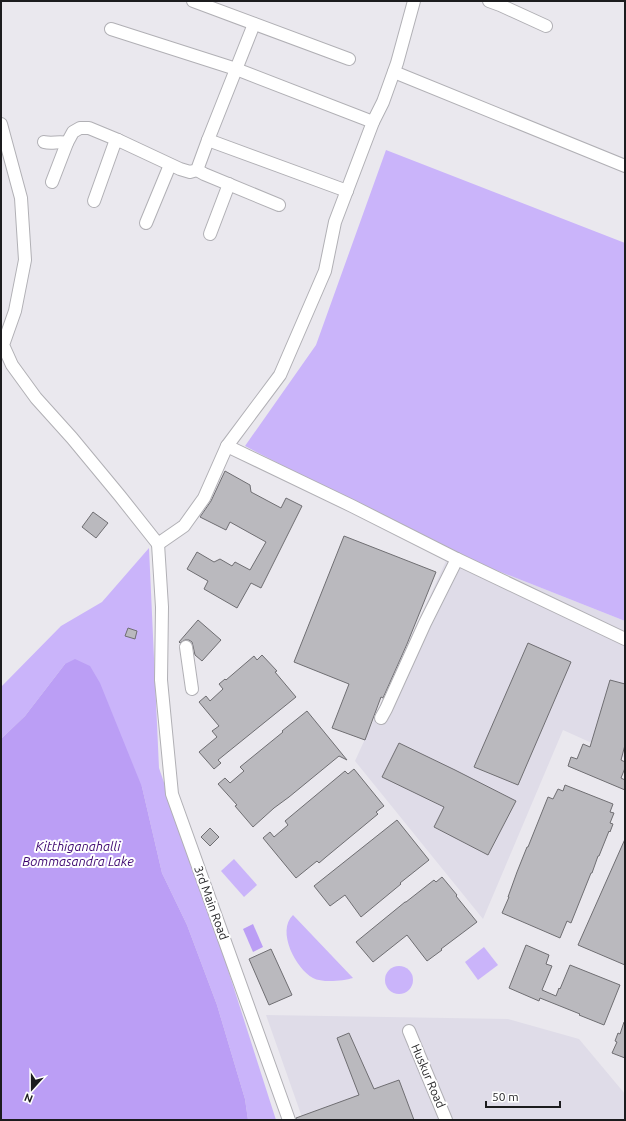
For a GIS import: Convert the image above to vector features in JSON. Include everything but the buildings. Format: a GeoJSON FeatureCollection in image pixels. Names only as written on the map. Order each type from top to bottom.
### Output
{"type":"FeatureCollection","features":[{"type":"Feature","properties":{"kind":"street"},"geometry":{"type":"LineString","coordinates":[[193,1],[349,60]]}},
{"type":"Feature","properties":{"kind":"street"},"geometry":{"type":"LineString","coordinates":[[489,1],[546,26]]}},
{"type":"Feature","properties":{"kind":"street"},"geometry":{"type":"LineString","coordinates":[[2,131],[21,198],[25,260],[15,311],[2,345],[12,365],[36,398],[77,444],[158,544],[184,526],[200,504],[227,446],[280,375],[325,272],[335,222],[373,122],[384,102],[394,72],[409,3]]}},
{"type":"Feature","properties":{"kind":"street"},"geometry":{"type":"LineString","coordinates":[[198,170],[208,140],[254,24]]}},
{"type":"Feature","properties":{"kind":"street"},"geometry":{"type":"LineString","coordinates":[[111,29],[236,69],[373,122]]}},
{"type":"Feature","properties":{"kind":"street"},"geometry":{"type":"LineString","coordinates":[[394,72],[625,166]]}},
{"type":"Feature","properties":{"kind":"street"},"geometry":{"type":"LineString","coordinates":[[52,182],[67,143],[73,132],[80,128],[89,128],[170,165],[190,172],[198,170],[204,174],[279,205]]}},
{"type":"Feature","properties":{"kind":"street"},"geometry":{"type":"LineString","coordinates":[[94,201],[114,145],[118,140]]}},
{"type":"Feature","properties":{"kind":"street"},"geometry":{"type":"LineString","coordinates":[[208,140],[347,190]]}},
{"type":"Feature","properties":{"kind":"street"},"geometry":{"type":"LineString","coordinates":[[44,142],[49,144],[67,143]]}},
{"type":"Feature","properties":{"kind":"street"},"geometry":{"type":"LineString","coordinates":[[146,223],[170,165]]}},
{"type":"Feature","properties":{"kind":"street"},"geometry":{"type":"LineString","coordinates":[[210,234],[229,184]]}},
{"type":"Feature","properties":{"kind":"street"},"geometry":{"type":"LineString","coordinates":[[227,446],[352,506],[457,560],[625,639]]}},
{"type":"Feature","properties":{"kind":"street","name":"3rd Main Road"},"geometry":{"type":"LineString","coordinates":[[158,544],[162,607],[161,680],[172,794],[289,1120]]}},
{"type":"Feature","properties":{"kind":"street"},"geometry":{"type":"LineString","coordinates":[[381,718],[425,623],[457,560]]}},
{"type":"Feature","properties":{"kind":"street"},"geometry":{"type":"LineString","coordinates":[[186,648],[192,689]]}},
{"type":"Feature","properties":{"kind":"street","name":"Huskur Road"},"geometry":{"type":"LineString","coordinates":[[409,1031],[446,1120]]}},
{"type":"Feature","properties":{"kind":"shaded area"},"geometry":{"type":"Polygon","coordinates":[[[386,150],[625,243],[625,621],[450,552],[245,446],[316,345],[386,150]]]}},
{"type":"Feature","properties":{"kind":"shaded area"},"geometry":{"type":"Polygon","coordinates":[[[149,548],[159,768],[222,951],[276,1120],[248,1120],[245,1099],[217,1005],[187,925],[162,873],[142,787],[65,664],[25,716],[1,739],[1,687],[61,626],[102,602],[149,548]]]}},
{"type":"Feature","properties":{"kind":"shaded area"},"geometry":{"type":"Polygon","coordinates":[[[450,552],[625,621],[625,758],[563,730],[483,919],[355,761],[450,552]]]}},
{"type":"Feature","properties":{"kind":"shaded area"},"geometry":{"type":"Polygon","coordinates":[[[234,859],[257,885],[244,897],[221,871],[234,859]]]}},
{"type":"Feature","properties":{"kind":"shaded area"},"geometry":{"type":"Polygon","coordinates":[[[293,915],[353,978],[338,981],[317,980],[300,967],[290,949],[287,940],[288,922],[293,915]]]}},
{"type":"Feature","properties":{"kind":"shaded area"},"geometry":{"type":"Polygon","coordinates":[[[484,947],[498,965],[478,980],[465,962],[484,947]]]}},
{"type":"Feature","properties":{"kind":"shaded area"},"geometry":{"type":"Polygon","coordinates":[[[399,966],[405,967],[409,970],[412,974],[412,986],[409,990],[405,993],[399,994],[393,993],[389,990],[386,986],[385,980],[386,974],[389,970],[393,967],[399,966]]]}},
{"type":"Feature","properties":{"kind":"shaded area"},"geometry":{"type":"Polygon","coordinates":[[[266,1015],[508,1019],[579,1039],[625,1094],[625,1120],[303,1120],[266,1015]]]}},
{"type":"Feature","properties":{"kind":"water","name":"Kitthiganahalli Bommasandra Lake"},"geometry":{"type":"Polygon","coordinates":[[[75,659],[90,666],[100,683],[142,787],[162,873],[187,925],[217,1005],[245,1099],[248,1120],[1,1120],[1,739],[25,716],[65,664],[75,659]]]}},
{"type":"Feature","properties":{"kind":"water"},"geometry":{"type":"Polygon","coordinates":[[[253,924],[263,947],[253,952],[243,929],[253,924]]]}}]}
